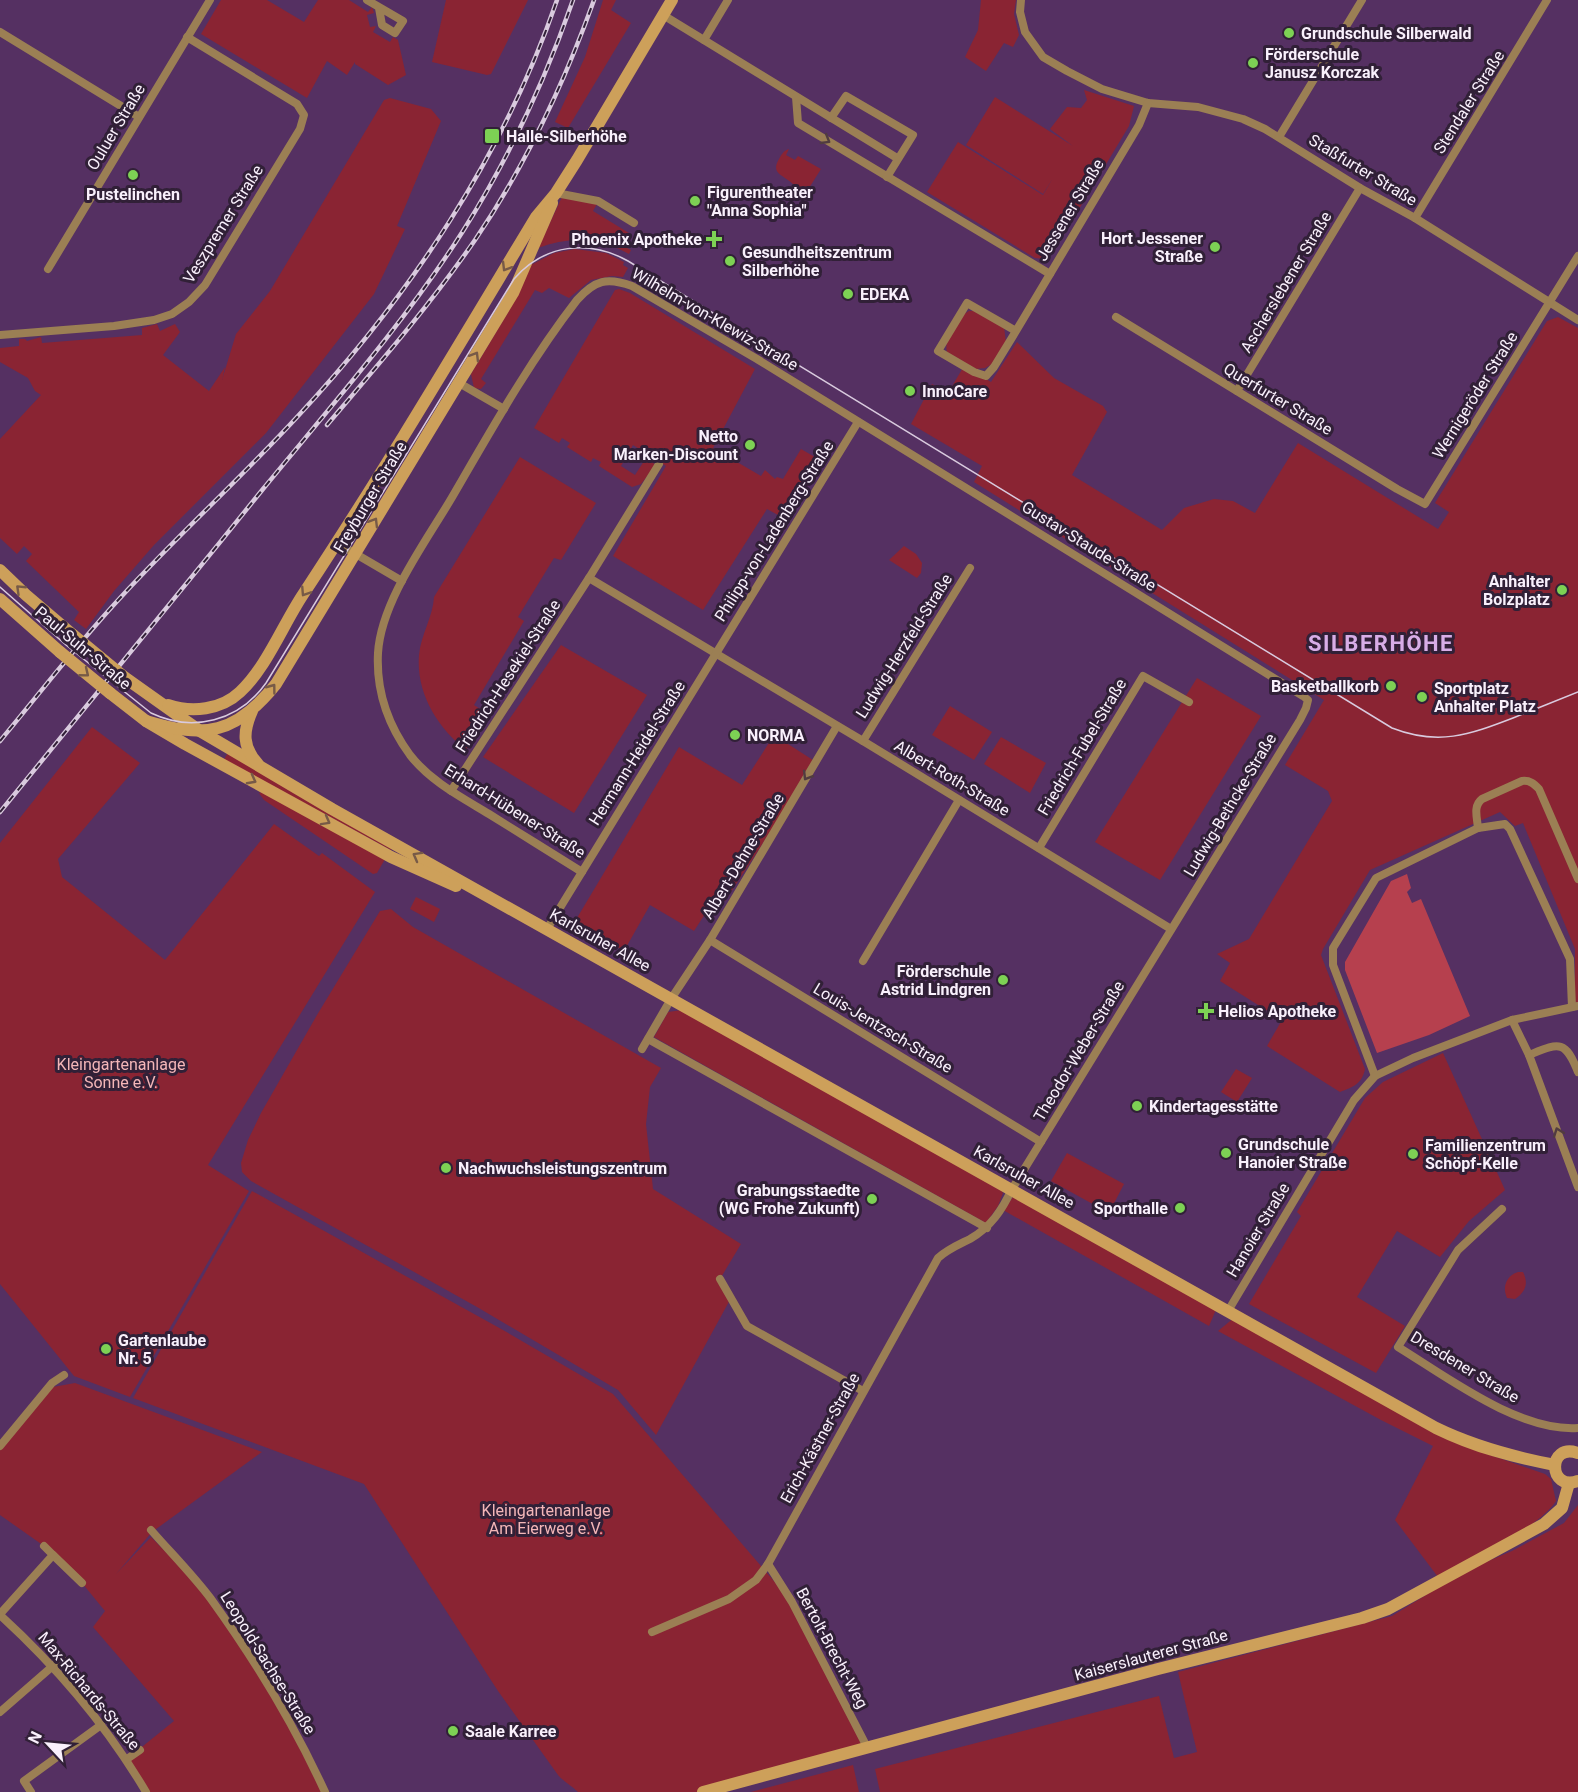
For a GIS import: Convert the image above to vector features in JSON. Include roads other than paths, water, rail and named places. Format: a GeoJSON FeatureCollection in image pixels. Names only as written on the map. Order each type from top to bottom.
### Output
{"type":"FeatureCollection","features":[{"type":"Feature","properties":{"kind":"street","name":"Ouluer Straße"},"geometry":{"type":"LineString","coordinates":[[48,269],[210,0]]}},
{"type":"Feature","properties":{"kind":"street"},"geometry":{"type":"LineString","coordinates":[[367,0],[379,8]]}},
{"type":"Feature","properties":{"kind":"street","name":"Freyburger Straße"},"geometry":{"type":"LineString","coordinates":[[209,708],[232,698],[249,683],[536,217],[556,193],[672,0]]}},
{"type":"Feature","properties":{"kind":"street"},"geometry":{"type":"LineString","coordinates":[[704,40],[728,0]]}},
{"type":"Feature","properties":{"kind":"street","name":"Staßfurter Straße"},"geometry":{"type":"LineString","coordinates":[[1021,0],[1020,12],[1025,32],[1043,57],[1102,89],[1148,103],[1198,107],[1244,120],[1279,137],[1360,188],[1415,218],[1578,320]]}},
{"type":"Feature","properties":{"kind":"street"},"geometry":{"type":"LineString","coordinates":[[1279,137],[1362,0]]}},
{"type":"Feature","properties":{"kind":"street","name":"Stendaler Straße"},"geometry":{"type":"LineString","coordinates":[[1415,218],[1547,0]]}},
{"type":"Feature","properties":{"kind":"street"},"geometry":{"type":"LineString","coordinates":[[663,15],[897,158]]}},
{"type":"Feature","properties":{"kind":"street"},"geometry":{"type":"LineString","coordinates":[[0,32],[139,117]]}},
{"type":"Feature","properties":{"kind":"street","name":"Veszpremer Straße"},"geometry":{"type":"LineString","coordinates":[[0,335],[114,326],[154,320],[172,314],[189,302],[205,285],[300,129],[304,115],[297,104],[188,37]]}},
{"type":"Feature","properties":{"kind":"street"},"geometry":{"type":"LineString","coordinates":[[831,118],[846,96],[913,135],[887,177]]}},
{"type":"Feature","properties":{"kind":"street"},"geometry":{"type":"LineString","coordinates":[[796,97],[798,123],[1050,274]]}},
{"type":"Feature","properties":{"kind":"street","name":"Jessener Straße"},"geometry":{"type":"LineString","coordinates":[[1016,331],[967,303],[938,351],[974,372],[986,376],[994,367],[1016,331],[1139,125],[1148,103]]}},
{"type":"Feature","properties":{"kind":"street","name":"Ascherslebener Straße"},"geometry":{"type":"LineString","coordinates":[[1237,392],[1360,188]]}},
{"type":"Feature","properties":{"kind":"street"},"geometry":{"type":"LineString","coordinates":[[556,193],[598,201],[634,223]]}},
{"type":"Feature","properties":{"kind":"street","name":"Freyburger Straße"},"geometry":{"type":"LineString","coordinates":[[146,721],[183,731],[200,731],[227,726],[253,710],[263,700],[290,664],[515,288],[556,193]]}},
{"type":"Feature","properties":{"kind":"street","name":"Wernigeröder Straße"},"geometry":{"type":"LineString","coordinates":[[1425,504],[1578,256]]}},
{"type":"Feature","properties":{"kind":"street","name":"Wilhelm-von-Klewiz-Straße"},"geometry":{"type":"LineString","coordinates":[[504,409],[577,300],[589,287],[603,281],[618,281],[632,286],[694,322],[858,422]]}},
{"type":"Feature","properties":{"kind":"street","name":"Querfurter Straße"},"geometry":{"type":"LineString","coordinates":[[1116,317],[1425,504]]}},
{"type":"Feature","properties":{"kind":"street"},"geometry":{"type":"LineString","coordinates":[[459,383],[504,409]]}},
{"type":"Feature","properties":{"kind":"street","name":"Erhard-Hübener-Straße"},"geometry":{"type":"LineString","coordinates":[[504,409],[402,581],[385,615],[378,652],[381,698],[397,736],[411,757],[429,775],[582,872]]}},
{"type":"Feature","properties":{"kind":"street","name":"Philipp-von-Ladenberg-Straße"},"geometry":{"type":"LineString","coordinates":[[715,655],[858,422]]}},
{"type":"Feature","properties":{"kind":"street","name":"Gustav-Staude-Straße"},"geometry":{"type":"LineString","coordinates":[[858,422],[1303,696]]}},
{"type":"Feature","properties":{"kind":"street","name":"Friedrich-Hesekiel-Straße"},"geometry":{"type":"LineString","coordinates":[[451,791],[589,578],[659,464]]}},
{"type":"Feature","properties":{"kind":"street"},"geometry":{"type":"LineString","coordinates":[[337,543],[402,581]]}},
{"type":"Feature","properties":{"kind":"street","name":"Ludwig-Herzfeld-Straße"},"geometry":{"type":"LineString","coordinates":[[863,741],[970,568]]}},
{"type":"Feature","properties":{"kind":"street","name":"Paul-Suhr-Straße"},"geometry":{"type":"LineString","coordinates":[[0,570],[26,595],[124,677]]}},
{"type":"Feature","properties":{"kind":"street"},"geometry":{"type":"LineString","coordinates":[[589,578],[715,655]]}},
{"type":"Feature","properties":{"kind":"street","name":"Paul-Suhr-Straße"},"geometry":{"type":"LineString","coordinates":[[0,599],[60,652],[146,721]]}},
{"type":"Feature","properties":{"kind":"street","name":"Albert-Roth-Straße"},"geometry":{"type":"LineString","coordinates":[[715,655],[863,741],[1171,929]]}},
{"type":"Feature","properties":{"kind":"street","name":"Hermann-Heidel-Straße"},"geometry":{"type":"LineString","coordinates":[[548,929],[715,655]]}},
{"type":"Feature","properties":{"kind":"street","name":"Friedrich-Fubel-Straße"},"geometry":{"type":"LineString","coordinates":[[1039,848],[1143,676],[1189,702]]}},
{"type":"Feature","properties":{"kind":"street","name":"Karlsruher Allee"},"geometry":{"type":"LineString","coordinates":[[124,677],[200,731],[263,769],[1436,1428],[1462,1441],[1513,1457],[1555,1465]]}},
{"type":"Feature","properties":{"kind":"street","name":"Ludwig-Bethcke-Straße"},"geometry":{"type":"LineString","coordinates":[[1171,929],[1306,708],[1308,700],[1303,696]]}},
{"type":"Feature","properties":{"kind":"street","name":"Karlsruher Allee"},"geometry":{"type":"LineString","coordinates":[[156,699],[182,709],[209,708]]}},
{"type":"Feature","properties":{"kind":"street"},"geometry":{"type":"LineString","coordinates":[[253,710],[247,723],[245,741],[251,756],[263,769]]}},
{"type":"Feature","properties":{"kind":"street","name":"Karlsruher Allee"},"geometry":{"type":"LineString","coordinates":[[146,721],[391,857],[462,888],[486,895]]}},
{"type":"Feature","properties":{"kind":"street","name":"Albert-Dehne-Straße"},"geometry":{"type":"LineString","coordinates":[[642,1049],[671,999],[710,940],[837,726]]}},
{"type":"Feature","properties":{"kind":"street"},"geometry":{"type":"LineString","coordinates":[[1478,828],[1477,803],[1527,780],[1539,789],[1578,879]]}},
{"type":"Feature","properties":{"kind":"street"},"geometry":{"type":"LineString","coordinates":[[862,961],[959,800]]}},
{"type":"Feature","properties":{"kind":"street","name":"Hanoier Straße"},"geometry":{"type":"LineString","coordinates":[[1227,1311],[1354,1100],[1375,1076],[1413,1058],[1512,1020],[1575,1006],[1574,958],[1510,829],[1505,824],[1478,828],[1376,878],[1333,948],[1333,965],[1375,1076]]}},
{"type":"Feature","properties":{"kind":"street","name":"Theodor-Weber-Straße"},"geometry":{"type":"LineString","coordinates":[[1012,1189],[1171,929]]}},
{"type":"Feature","properties":{"kind":"street","name":"Louis-Jentzsch-Straße"},"geometry":{"type":"LineString","coordinates":[[710,940],[1041,1142]]}},
{"type":"Feature","properties":{"kind":"street"},"geometry":{"type":"LineString","coordinates":[[1512,1020],[1528,1055],[1578,1187]]}},
{"type":"Feature","properties":{"kind":"street"},"geometry":{"type":"LineString","coordinates":[[648,1039],[987,1228]]}},
{"type":"Feature","properties":{"kind":"street"},"geometry":{"type":"LineString","coordinates":[[1528,1055],[1551,1046],[1562,1046],[1571,1054],[1578,1072]]}},
{"type":"Feature","properties":{"kind":"street","name":"Erich-Kästner-Straße"},"geometry":{"type":"LineString","coordinates":[[652,1632],[729,1599],[756,1580],[768,1564],[938,1258],[948,1249],[987,1228],[1003,1210],[1012,1189]]}},
{"type":"Feature","properties":{"kind":"street","name":"Dresdener Straße"},"geometry":{"type":"LineString","coordinates":[[1502,1209],[1458,1250],[1398,1347],[1501,1409],[1529,1421],[1550,1426],[1578,1428]]}},
{"type":"Feature","properties":{"kind":"street"},"geometry":{"type":"LineString","coordinates":[[720,1279],[747,1326],[863,1391]]}},
{"type":"Feature","properties":{"kind":"street"},"geometry":{"type":"LineString","coordinates":[[0,1446],[52,1383],[64,1376]]}},
{"type":"Feature","properties":{"kind":"street"},"geometry":{"type":"LineString","coordinates":[[1573,1482],[1560,1479],[1555,1465],[1556,1460],[1563,1453],[1568,1451],[1578,1453]]}},
{"type":"Feature","properties":{"kind":"street","name":"Kaiserslauterer Straße"},"geometry":{"type":"LineString","coordinates":[[703,1792],[1158,1669],[1362,1618],[1388,1609],[1544,1524],[1562,1508],[1573,1482]]}},
{"type":"Feature","properties":{"kind":"street","name":"Leopold-Sachse-Straße"},"geometry":{"type":"LineString","coordinates":[[151,1530],[210,1598],[257,1667],[303,1744],[325,1792]]}},
{"type":"Feature","properties":{"kind":"street"},"geometry":{"type":"LineString","coordinates":[[44,1546],[82,1583]]}},
{"type":"Feature","properties":{"kind":"street"},"geometry":{"type":"LineString","coordinates":[[0,1615],[53,1555]]}},
{"type":"Feature","properties":{"kind":"street","name":"Bertolt-Brecht-Weg"},"geometry":{"type":"LineString","coordinates":[[768,1564],[779,1578],[792,1602],[867,1747]]}},
{"type":"Feature","properties":{"kind":"street","name":"Max-Richards-Straße"},"geometry":{"type":"LineString","coordinates":[[0,1615],[52,1666],[101,1725],[127,1760],[143,1791]]}},
{"type":"Feature","properties":{"kind":"street"},"geometry":{"type":"LineString","coordinates":[[0,1712],[62,1658]]}},
{"type":"Feature","properties":{"kind":"street"},"geometry":{"type":"LineString","coordinates":[[31,1792],[24,1781],[101,1725]]}},
{"type":"Feature","properties":{"kind":"street"},"geometry":{"type":"LineString","coordinates":[[127,1760],[140,1750]]}},
{"type":"Feature","properties":{"kind":"tram line"},"geometry":{"type":"LineString","coordinates":[[0,587],[66,645],[151,713],[167,719],[199,722],[214,720],[243,707],[266,683],[514,279],[539,258],[553,252],[583,248],[613,254],[628,261],[1392,728],[1424,736],[1453,736],[1497,724],[1578,692]]}},
{"type":"Feature","properties":{"kind":"railway"},"geometry":{"type":"LineString","coordinates":[[0,741],[105,614],[254,462],[339,370],[415,273],[450,221],[510,114],[557,0]]}},
{"type":"Feature","properties":{"kind":"railway"},"geometry":{"type":"LineString","coordinates":[[0,812],[367,363],[441,265],[480,203],[511,147],[538,89],[573,0]]}},
{"type":"Feature","properties":{"kind":"railway"},"geometry":{"type":"LineString","coordinates":[[327,425],[422,311],[458,264],[493,212],[542,124],[570,63],[594,0]]}},
{"type":"Feature","properties":{"kind":"place","name":"Grundschule Silberwald"},"geometry":{"type":"Point","coordinates":[1289,33]}},
{"type":"Feature","properties":{"kind":"place","name":"Förderschule Janusz Korczak"},"geometry":{"type":"Point","coordinates":[1253,63]}},
{"type":"Feature","properties":{"kind":"place","name":"Halle-Silberhöhe"},"geometry":{"type":"Point","coordinates":[492,136]}},
{"type":"Feature","properties":{"kind":"place","name":"Pustelinchen"},"geometry":{"type":"Point","coordinates":[133,175]}},
{"type":"Feature","properties":{"kind":"place","name":"Figurentheater \"Anna Sophia\""},"geometry":{"type":"Point","coordinates":[695,201]}},
{"type":"Feature","properties":{"kind":"place","name":"Phoenix Apotheke"},"geometry":{"type":"Point","coordinates":[714,239]}},
{"type":"Feature","properties":{"kind":"place","name":"Hort Jessener Straße"},"geometry":{"type":"Point","coordinates":[1215,247]}},
{"type":"Feature","properties":{"kind":"place","name":"Gesundheitszentrum Silberhöhe"},"geometry":{"type":"Point","coordinates":[730,261]}},
{"type":"Feature","properties":{"kind":"place","name":"EDEKA"},"geometry":{"type":"Point","coordinates":[848,294]}},
{"type":"Feature","properties":{"kind":"place","name":"InnoCare"},"geometry":{"type":"Point","coordinates":[910,391]}},
{"type":"Feature","properties":{"kind":"place","name":"Netto Marken-Discount"},"geometry":{"type":"Point","coordinates":[750,445]}},
{"type":"Feature","properties":{"kind":"place","name":"Anhalter Bolzplatz"},"geometry":{"type":"Point","coordinates":[1562,590]}},
{"type":"Feature","properties":{"kind":"place","name":"Basketballkorb"},"geometry":{"type":"Point","coordinates":[1391,686]}},
{"type":"Feature","properties":{"kind":"place","name":"Sportplatz Anhalter Platz"},"geometry":{"type":"Point","coordinates":[1422,697]}},
{"type":"Feature","properties":{"kind":"place","name":"NORMA"},"geometry":{"type":"Point","coordinates":[735,735]}},
{"type":"Feature","properties":{"kind":"place","name":"Förderschule Astrid Lindgren"},"geometry":{"type":"Point","coordinates":[1003,980]}},
{"type":"Feature","properties":{"kind":"place","name":"Helios Apotheke"},"geometry":{"type":"Point","coordinates":[1206,1011]}},
{"type":"Feature","properties":{"kind":"place","name":"Kindertagesstätte"},"geometry":{"type":"Point","coordinates":[1137,1106]}},
{"type":"Feature","properties":{"kind":"place","name":"Grundschule Hanoier Straße"},"geometry":{"type":"Point","coordinates":[1226,1153]}},
{"type":"Feature","properties":{"kind":"place","name":"Familienzentrum Schöpf-Kelle"},"geometry":{"type":"Point","coordinates":[1413,1154]}},
{"type":"Feature","properties":{"kind":"place","name":"Nachwuchsleistungszentrum"},"geometry":{"type":"Point","coordinates":[446,1168]}},
{"type":"Feature","properties":{"kind":"place","name":"Grabungsstaedte (WG Frohe Zukunft)"},"geometry":{"type":"Point","coordinates":[872,1199]}},
{"type":"Feature","properties":{"kind":"place","name":"Sporthalle"},"geometry":{"type":"Point","coordinates":[1180,1208]}},
{"type":"Feature","properties":{"kind":"place","name":"Gartenlaube Nr. 5"},"geometry":{"type":"Point","coordinates":[106,1349]}},
{"type":"Feature","properties":{"kind":"place","name":"Saale Karree"},"geometry":{"type":"Point","coordinates":[453,1731]}},
{"type":"Feature","properties":{"kind":"district","name":"SILBERHÖHE"},"geometry":{"type":"Point","coordinates":[1381,643]}},
{"type":"Feature","properties":{"kind":"park label","name":"Kleingartenanlage Sonne e.V."},"geometry":{"type":"Point","coordinates":[121,1073]}},
{"type":"Feature","properties":{"kind":"park label","name":"Kleingartenanlage Am Eierweg e.V."},"geometry":{"type":"Point","coordinates":[546,1519]}}]}
